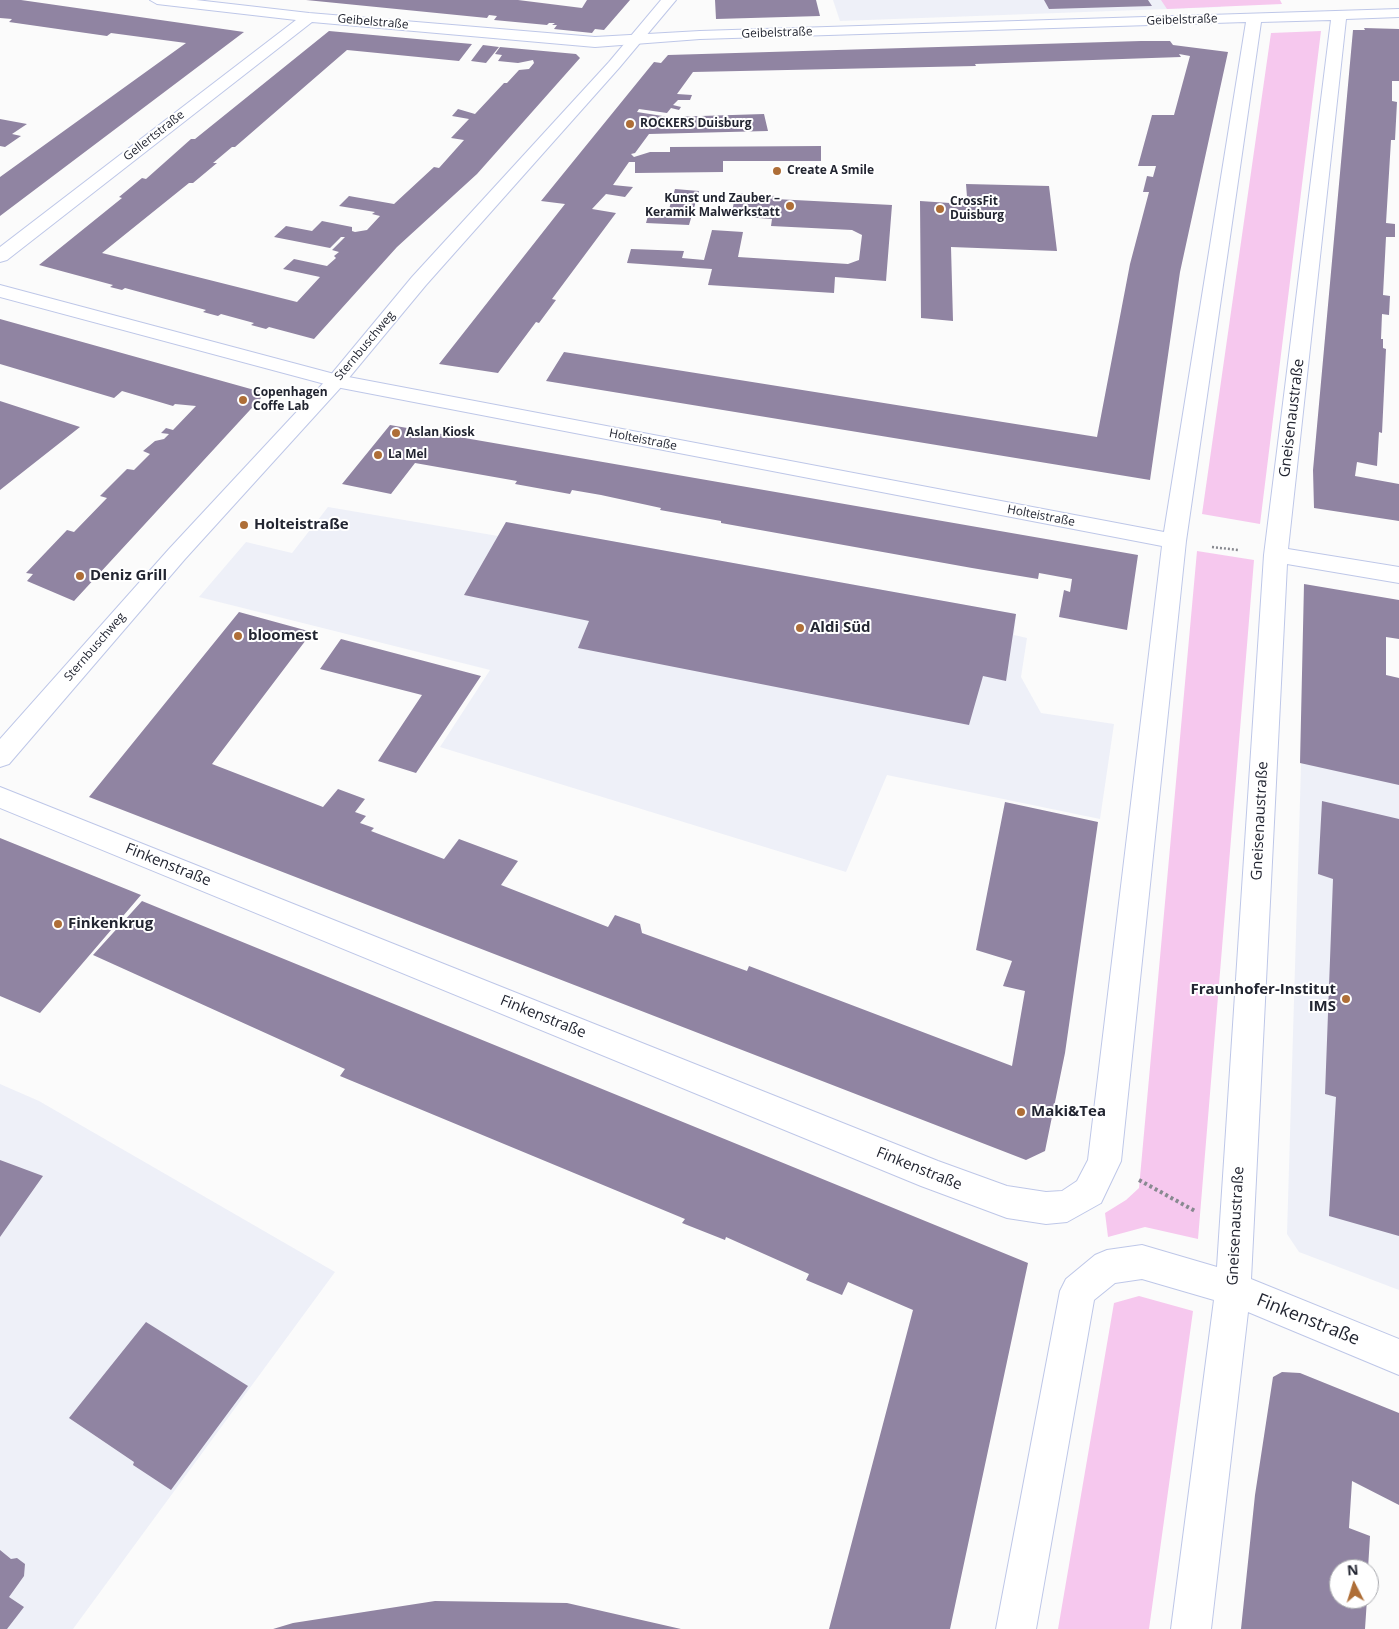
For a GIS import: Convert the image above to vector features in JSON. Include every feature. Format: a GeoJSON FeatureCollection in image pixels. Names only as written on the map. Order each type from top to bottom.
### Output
{"type":"FeatureCollection","features":[{"type":"Feature","properties":{"kind":"street","name":"Geibelstraße"},"geometry":{"type":"LineString","coordinates":[[157,0],[583,42],[633,41],[710,35],[1399,13]]}},
{"type":"Feature","properties":{"kind":"street","name":"Sternbuschweg"},"geometry":{"type":"LineString","coordinates":[[0,757],[177,554],[336,381],[419,280],[669,0]]}},
{"type":"Feature","properties":{"kind":"street","name":"Gneisenaustraße"},"geometry":{"type":"LineString","coordinates":[[1191,1629],[1232,1289],[1276,555],[1339,14]]}},
{"type":"Feature","properties":{"kind":"street","name":"Gellertstraße"},"geometry":{"type":"LineString","coordinates":[[0,256],[308,16]]}},
{"type":"Feature","properties":{"kind":"street"},"geometry":{"type":"LineString","coordinates":[[1104,1161],[1174,541],[1254,18]]}},
{"type":"Feature","properties":{"kind":"street","name":"Holteistraße"},"geometry":{"type":"LineString","coordinates":[[0,291],[336,381],[1174,541]]}},
{"type":"Feature","properties":{"kind":"street"},"geometry":{"type":"LineString","coordinates":[[1276,555],[1399,575]]}},
{"type":"Feature","properties":{"kind":"street","name":"Finkenstraße"},"geometry":{"type":"LineString","coordinates":[[0,796],[933,1175],[1006,1202],[1046,1208],[1067,1206],[1089,1192],[1104,1161]]}},
{"type":"Feature","properties":{"kind":"street","name":"Finkenstraße"},"geometry":{"type":"LineString","coordinates":[[1016,1629],[1078,1291],[1107,1267],[1142,1262],[1232,1289],[1399,1357]]}},
{"type":"Feature","properties":{"kind":"path"},"geometry":{"type":"LineString","coordinates":[[1174,541],[1276,555]]}},
{"type":"Feature","properties":{"kind":"path"},"geometry":{"type":"LineString","coordinates":[[1104,1161],[1235,1233]]}},
{"type":"Feature","properties":{"kind":"shaded area"},"geometry":{"type":"Polygon","coordinates":[[[833,0],[1219,0],[1221,7],[840,21],[833,0]]]}},
{"type":"Feature","properties":{"kind":"shaded area"},"geometry":{"type":"Polygon","coordinates":[[[1161,0],[1280,0],[1282,4],[1167,9],[1161,0]]]}},
{"type":"Feature","properties":{"kind":"shaded area"},"geometry":{"type":"Polygon","coordinates":[[[1321,31],[1260,524],[1202,514],[1271,33],[1321,31]]]}},
{"type":"Feature","properties":{"kind":"shaded area"},"geometry":{"type":"Polygon","coordinates":[[[328,507],[498,536],[506,522],[1016,614],[1014,635],[1027,638],[1021,677],[1041,713],[1114,724],[1100,819],[887,775],[846,872],[440,747],[490,670],[199,597],[246,542],[292,553],[328,507]]]}},
{"type":"Feature","properties":{"kind":"shaded area"},"geometry":{"type":"Polygon","coordinates":[[[1197,551],[1254,560],[1198,1239],[1145,1227],[1108,1237],[1105,1213],[1126,1200],[1139,1188],[1197,551]]]}},
{"type":"Feature","properties":{"kind":"shaded area","name":"Fraunhofer-Institut IMS"},"geometry":{"type":"Polygon","coordinates":[[[1302,733],[1399,751],[1399,1290],[1299,1252],[1287,1234],[1302,733]]]}},
{"type":"Feature","properties":{"kind":"shaded area"},"geometry":{"type":"Polygon","coordinates":[[[0,1084],[39,1101],[335,1272],[73,1629],[0,1629],[0,1084]]]}},
{"type":"Feature","properties":{"kind":"shaded area"},"geometry":{"type":"Polygon","coordinates":[[[1139,1296],[1193,1311],[1149,1629],[1058,1629],[1114,1303],[1139,1296]]]}},
{"type":"Feature","properties":{"kind":"building"},"geometry":{"type":"Polygon","coordinates":[[[0,0],[21,0],[244,32],[0,216],[0,177],[186,43],[111,33],[107,36],[9,22],[12,19],[0,18],[0,0]]]}},
{"type":"Feature","properties":{"kind":"building"},"geometry":{"type":"Polygon","coordinates":[[[306,0],[518,0],[582,8],[587,0],[630,0],[604,30],[595,29],[592,33],[554,29],[557,25],[552,25],[555,23],[547,25],[494,20],[497,16],[489,15],[487,18],[306,0]]]}},
{"type":"Feature","properties":{"kind":"building"},"geometry":{"type":"Polygon","coordinates":[[[715,0],[816,0],[820,16],[716,19],[715,0]]]}},
{"type":"Feature","properties":{"kind":"building"},"geometry":{"type":"Polygon","coordinates":[[[1044,0],[1148,0],[1152,6],[1049,9],[1044,0]]]}},
{"type":"Feature","properties":{"kind":"building"},"geometry":{"type":"Polygon","coordinates":[[[1364,28],[1399,29],[1399,81],[1392,81],[1392,101],[1397,102],[1395,140],[1391,140],[1386,223],[1395,224],[1395,237],[1386,237],[1383,295],[1390,296],[1389,315],[1382,314],[1381,339],[1383,339],[1383,348],[1386,349],[1382,433],[1379,432],[1377,466],[1357,462],[1355,476],[1399,484],[1399,521],[1314,508],[1313,470],[1353,30],[1365,30],[1364,28]]]}},
{"type":"Feature","properties":{"kind":"building"},"geometry":{"type":"Polygon","coordinates":[[[329,31],[472,44],[459,61],[347,50],[235,147],[232,147],[213,163],[217,163],[193,183],[189,183],[102,253],[297,302],[320,277],[283,269],[294,259],[327,266],[336,258],[334,256],[339,252],[332,250],[345,237],[341,237],[330,248],[274,237],[286,226],[312,231],[322,221],[352,227],[352,231],[355,232],[367,230],[380,216],[372,214],[375,212],[339,206],[349,196],[394,204],[434,167],[439,168],[464,140],[451,138],[469,119],[452,116],[458,109],[475,114],[519,70],[529,69],[534,63],[533,60],[518,63],[498,61],[502,55],[495,54],[500,47],[576,54],[580,58],[477,174],[397,247],[314,339],[269,327],[266,329],[251,325],[254,323],[221,314],[218,316],[203,312],[206,310],[125,288],[122,290],[110,287],[113,285],[39,265],[122,198],[119,197],[142,178],[146,179],[191,139],[195,139],[329,31]]]}},
{"type":"Feature","properties":{"kind":"building"},"geometry":{"type":"Polygon","coordinates":[[[1170,41],[1173,45],[1228,52],[1180,272],[1150,480],[546,381],[564,352],[1097,437],[1130,264],[1149,192],[1143,192],[1147,176],[1153,177],[1156,166],[1138,166],[1152,115],[1174,115],[1190,56],[1179,54],[1181,57],[975,64],[976,66],[693,72],[677,94],[692,95],[690,100],[678,100],[673,105],[681,107],[679,110],[671,108],[667,113],[639,109],[637,112],[669,117],[764,114],[768,131],[649,134],[635,153],[631,154],[634,157],[650,152],[670,152],[670,147],[821,146],[821,161],[723,161],[723,172],[635,173],[635,162],[629,162],[613,185],[633,187],[625,197],[606,194],[592,209],[616,213],[552,299],[556,300],[539,323],[536,322],[498,373],[439,364],[565,204],[541,201],[654,62],[661,63],[668,55],[1170,41]]]}},
{"type":"Feature","properties":{"kind":"building"},"geometry":{"type":"Polygon","coordinates":[[[483,45],[499,47],[486,63],[471,61],[483,45]]]}},
{"type":"Feature","properties":{"kind":"building"},"geometry":{"type":"Polygon","coordinates":[[[0,119],[27,124],[12,134],[21,136],[5,147],[0,146],[0,119]]]}},
{"type":"Feature","properties":{"kind":"building"},"geometry":{"type":"Polygon","coordinates":[[[966,184],[1049,186],[1057,251],[951,247],[953,321],[921,318],[920,201],[965,204],[964,197],[967,197],[966,184]]]}},
{"type":"Feature","properties":{"kind":"building"},"geometry":{"type":"Polygon","coordinates":[[[675,189],[699,191],[689,225],[646,223],[650,209],[669,209],[675,189]]]}},
{"type":"Feature","properties":{"kind":"building"},"geometry":{"type":"Polygon","coordinates":[[[736,193],[775,196],[775,199],[892,205],[886,281],[835,277],[834,293],[708,285],[712,269],[627,263],[631,249],[684,251],[682,258],[704,260],[712,230],[743,232],[738,257],[848,264],[859,260],[862,235],[852,230],[771,226],[772,219],[731,216],[736,193]]]}},
{"type":"Feature","properties":{"kind":"building"},"geometry":{"type":"Polygon","coordinates":[[[0,319],[258,391],[261,398],[74,601],[27,581],[33,574],[26,573],[67,530],[74,532],[107,498],[100,496],[127,469],[134,470],[150,454],[143,451],[155,441],[164,439],[169,434],[161,433],[166,428],[173,430],[196,406],[175,404],[173,406],[122,391],[114,398],[0,364],[0,319]]]}},
{"type":"Feature","properties":{"kind":"building"},"geometry":{"type":"Polygon","coordinates":[[[0,401],[80,427],[0,490],[0,401]]]}},
{"type":"Feature","properties":{"kind":"building"},"geometry":{"type":"Polygon","coordinates":[[[390,425],[1138,555],[1127,630],[1059,617],[1064,590],[1070,592],[1072,579],[1039,573],[1038,579],[972,568],[721,523],[721,521],[660,510],[661,508],[601,495],[572,490],[570,494],[515,484],[517,481],[415,463],[391,494],[342,484],[390,425]]]}},
{"type":"Feature","properties":{"kind":"building","name":"Aldi Süd"},"geometry":{"type":"Polygon","coordinates":[[[506,522],[1016,614],[1006,681],[983,676],[969,725],[578,648],[589,621],[464,595],[506,522]]]}},
{"type":"Feature","properties":{"kind":"building"},"geometry":{"type":"Polygon","coordinates":[[[1304,584],[1399,600],[1399,639],[1386,637],[1386,675],[1399,678],[1399,785],[1300,763],[1304,584]]]}},
{"type":"Feature","properties":{"kind":"building"},"geometry":{"type":"Polygon","coordinates":[[[239,612],[312,632],[212,764],[323,807],[338,789],[365,799],[355,812],[366,816],[360,823],[374,828],[371,831],[444,859],[459,839],[518,861],[501,885],[608,927],[615,915],[640,924],[642,933],[747,971],[749,966],[1012,1066],[1025,991],[1003,986],[1012,961],[976,950],[1005,802],[1098,822],[1065,1053],[1045,1151],[1026,1160],[89,797],[239,612]]]}},
{"type":"Feature","properties":{"kind":"building"},"geometry":{"type":"Polygon","coordinates":[[[341,639],[481,676],[416,773],[378,761],[422,695],[320,669],[341,639]]]}},
{"type":"Feature","properties":{"kind":"building"},"geometry":{"type":"Polygon","coordinates":[[[1322,801],[1399,819],[1399,1236],[1329,1216],[1336,1097],[1325,1094],[1333,879],[1318,874],[1322,801]]]}},
{"type":"Feature","properties":{"kind":"building","name":"Finkenkrug"},"geometry":{"type":"Polygon","coordinates":[[[0,838],[141,895],[40,1013],[0,996],[0,838]]]}},
{"type":"Feature","properties":{"kind":"building"},"geometry":{"type":"Polygon","coordinates":[[[142,901],[1028,1263],[950,1629],[829,1629],[913,1310],[848,1282],[842,1295],[806,1280],[809,1274],[726,1237],[725,1240],[682,1223],[685,1219],[340,1076],[345,1069],[93,955],[142,901]]]}},
{"type":"Feature","properties":{"kind":"building"},"geometry":{"type":"Polygon","coordinates":[[[0,1160],[43,1176],[0,1237],[0,1160]]]}},
{"type":"Feature","properties":{"kind":"building"},"geometry":{"type":"Polygon","coordinates":[[[146,1322],[248,1386],[171,1490],[133,1465],[134,1462],[69,1418],[146,1322]]]}},
{"type":"Feature","properties":{"kind":"building"},"geometry":{"type":"Polygon","coordinates":[[[1282,1372],[1300,1373],[1399,1413],[1399,1505],[1352,1481],[1349,1528],[1370,1536],[1369,1559],[1329,1559],[1329,1609],[1366,1609],[1365,1629],[1241,1629],[1255,1495],[1273,1377],[1282,1372]]]}},
{"type":"Feature","properties":{"kind":"building"},"geometry":{"type":"Polygon","coordinates":[[[0,1550],[11,1559],[17,1558],[25,1564],[24,1576],[9,1597],[24,1607],[7,1629],[0,1629],[0,1550]]]}},
{"type":"Feature","properties":{"kind":"building"},"geometry":{"type":"Polygon","coordinates":[[[435,1601],[567,1603],[681,1629],[273,1629],[293,1623],[435,1601]]]}},
{"type":"Feature","properties":{"kind":"place","name":"ROCKERS Duisburg"},"geometry":{"type":"Point","coordinates":[630,124]}},
{"type":"Feature","properties":{"kind":"place","name":"Create A Smile"},"geometry":{"type":"Point","coordinates":[777,171]}},
{"type":"Feature","properties":{"kind":"place","name":"Kunst und Zauber – Keramik Malwerkstatt"},"geometry":{"type":"Point","coordinates":[790,206]}},
{"type":"Feature","properties":{"kind":"place","name":"CrossFit Duisburg"},"geometry":{"type":"Point","coordinates":[940,209]}},
{"type":"Feature","properties":{"kind":"place","name":"Copenhagen Coffe Lab"},"geometry":{"type":"Point","coordinates":[243,400]}},
{"type":"Feature","properties":{"kind":"place","name":"Aslan Kiosk"},"geometry":{"type":"Point","coordinates":[396,433]}},
{"type":"Feature","properties":{"kind":"place","name":"La Mel"},"geometry":{"type":"Point","coordinates":[378,455]}},
{"type":"Feature","properties":{"kind":"place","name":"Holteistraße"},"geometry":{"type":"Point","coordinates":[244,525]}},
{"type":"Feature","properties":{"kind":"place","name":"Deniz Grill"},"geometry":{"type":"Point","coordinates":[80,576]}},
{"type":"Feature","properties":{"kind":"place","name":"Aldi Süd"},"geometry":{"type":"Point","coordinates":[800,628]}},
{"type":"Feature","properties":{"kind":"place","name":"bloomest"},"geometry":{"type":"Point","coordinates":[238,636]}},
{"type":"Feature","properties":{"kind":"place","name":"Finkenkrug"},"geometry":{"type":"Point","coordinates":[58,924]}},
{"type":"Feature","properties":{"kind":"place","name":"Fraunhofer-Institut IMS"},"geometry":{"type":"Point","coordinates":[1346,999]}},
{"type":"Feature","properties":{"kind":"place","name":"Maki&Tea"},"geometry":{"type":"Point","coordinates":[1021,1112]}}]}
